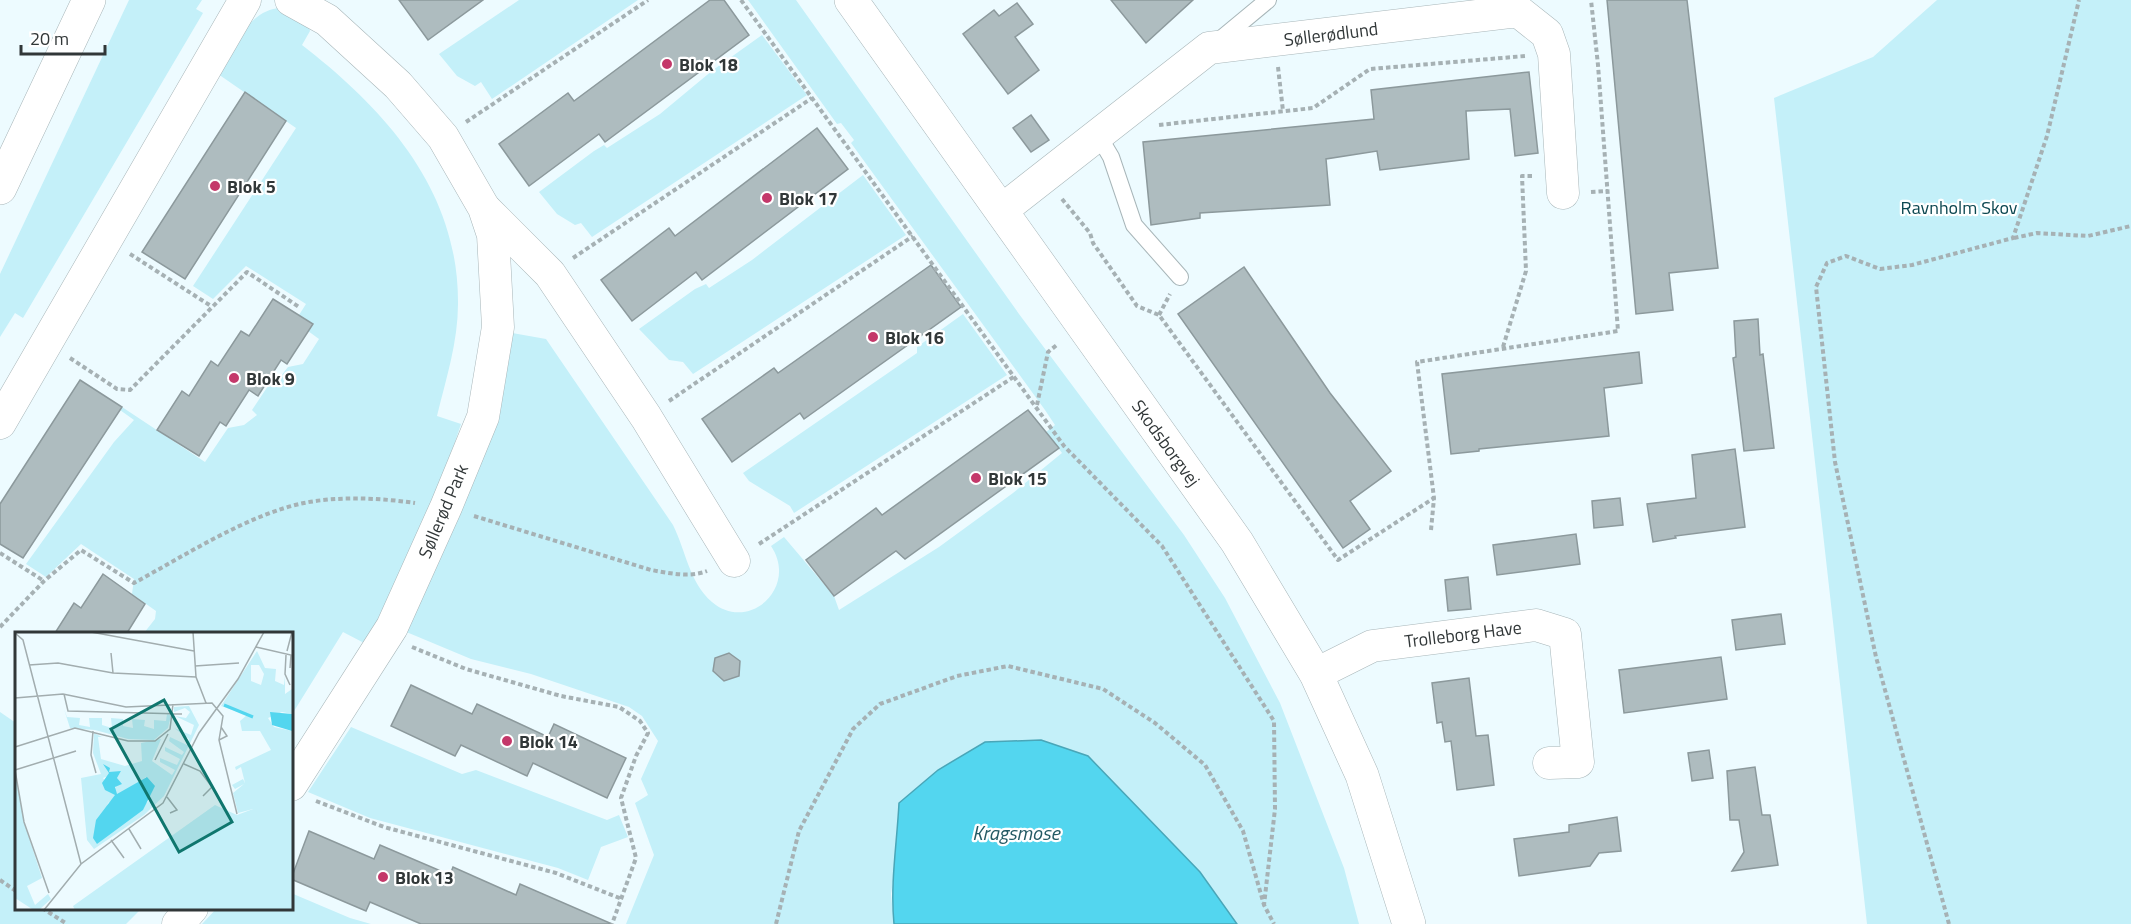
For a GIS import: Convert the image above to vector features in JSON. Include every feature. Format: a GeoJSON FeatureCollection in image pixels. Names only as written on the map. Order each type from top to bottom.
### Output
{"type":"FeatureCollection","features":[{"type":"Feature","properties":{"kind":"street"},"geometry":{"type":"LineString","coordinates":[[0,188],[89,0]]}},
{"type":"Feature","properties":{"kind":"street"},"geometry":{"type":"LineString","coordinates":[[0,423],[245,0]]}},
{"type":"Feature","properties":{"kind":"street","name":"Søllerød Park"},"geometry":{"type":"LineString","coordinates":[[291,0],[327,20],[421,109],[443,137],[484,208],[493,235],[498,327],[483,417],[446,507],[387,636],[302,792]]}},
{"type":"Feature","properties":{"kind":"street","name":"Skodsborgvej"},"geometry":{"type":"LineString","coordinates":[[851,0],[1237,542],[1316,674],[1362,775],[1409,924]]}},
{"type":"Feature","properties":{"kind":"street","name":"Søllerødlund"},"geometry":{"type":"LineString","coordinates":[[1209,48],[1518,11],[1547,33],[1554,54],[1562,184]]}},
{"type":"Feature","properties":{"kind":"street"},"geometry":{"type":"LineString","coordinates":[[1002,210],[1209,48]]}},
{"type":"Feature","properties":{"kind":"street","name":"Søllerød Park"},"geometry":{"type":"LineString","coordinates":[[484,208],[550,274],[646,417],[734,561]]}},
{"type":"Feature","properties":{"kind":"street","name":"Trolleborg Have"},"geometry":{"type":"LineString","coordinates":[[1316,674],[1372,645],[1536,625],[1564,634],[1578,762],[1549,763]]}},
{"type":"Feature","properties":{"kind":"street"},"geometry":{"type":"LineString","coordinates":[[178,924],[191,909]]}},
{"type":"Feature","properties":{"kind":"lane"},"geometry":{"type":"LineString","coordinates":[[1209,48],[1268,0]]}},
{"type":"Feature","properties":{"kind":"lane"},"geometry":{"type":"LineString","coordinates":[[1098,135],[1111,157],[1134,225],[1180,277]]}},
{"type":"Feature","properties":{"kind":"path"},"geometry":{"type":"LineString","coordinates":[[443,137],[648,0]]}},
{"type":"Feature","properties":{"kind":"path"},"geometry":{"type":"LineString","coordinates":[[741,0],[1064,446],[1162,546],[1274,721],[1275,809],[1264,905]]}},
{"type":"Feature","properties":{"kind":"path"},"geometry":{"type":"LineString","coordinates":[[1431,530],[1434,498],[1417,362],[1618,331],[1599,65],[1591,0]]}},
{"type":"Feature","properties":{"kind":"path"},"geometry":{"type":"LineString","coordinates":[[2013,238],[2047,136],[2079,0]]}},
{"type":"Feature","properties":{"kind":"path"},"geometry":{"type":"LineString","coordinates":[[1275,40],[1283,111]]}},
{"type":"Feature","properties":{"kind":"path"},"geometry":{"type":"LineString","coordinates":[[1149,126],[1313,108],[1370,69],[1554,54]]}},
{"type":"Feature","properties":{"kind":"path"},"geometry":{"type":"LineString","coordinates":[[550,274],[812,98]]}},
{"type":"Feature","properties":{"kind":"path"},"geometry":{"type":"LineString","coordinates":[[1503,347],[1526,271],[1522,176],[1562,184]]}},
{"type":"Feature","properties":{"kind":"path"},"geometry":{"type":"LineString","coordinates":[[1044,178],[1090,233],[1093,243],[1137,306],[1159,315],[1338,560],[1434,498]]}},
{"type":"Feature","properties":{"kind":"path"},"geometry":{"type":"LineString","coordinates":[[1949,924],[1876,657],[1840,485],[1816,287],[1827,263],[1846,256],[1880,269],[1912,265],[2037,233],[2088,236],[2131,226]]}},
{"type":"Feature","properties":{"kind":"path"},"geometry":{"type":"LineString","coordinates":[[646,417],[913,236]]}},
{"type":"Feature","properties":{"kind":"path"},"geometry":{"type":"LineString","coordinates":[[107,239],[211,306]]}},
{"type":"Feature","properties":{"kind":"path"},"geometry":{"type":"LineString","coordinates":[[47,343],[117,389],[130,390],[247,272],[299,307]]}},
{"type":"Feature","properties":{"kind":"path"},"geometry":{"type":"LineString","coordinates":[[1037,406],[1048,352],[1081,325]]}},
{"type":"Feature","properties":{"kind":"path"},"geometry":{"type":"LineString","coordinates":[[0,627],[44,581],[81,550],[134,583],[267,515],[305,503],[398,500],[446,507],[641,567],[675,574],[699,574],[734,561],[1015,376]]}},
{"type":"Feature","properties":{"kind":"path"},"geometry":{"type":"LineString","coordinates":[[0,553],[44,581]]}},
{"type":"Feature","properties":{"kind":"path"},"geometry":{"type":"LineString","coordinates":[[387,636],[466,669],[561,696],[619,707],[640,721],[648,734],[636,756],[621,798],[636,858],[612,924]]}},
{"type":"Feature","properties":{"kind":"path"},"geometry":{"type":"LineString","coordinates":[[776,924],[799,831],[853,729],[880,704],[957,676],[1008,666],[1102,689],[1155,723],[1205,765],[1243,831],[1264,905],[1274,924]]}},
{"type":"Feature","properties":{"kind":"path"},"geometry":{"type":"LineString","coordinates":[[302,792],[384,827],[556,873],[622,899]]}},
{"type":"Feature","properties":{"kind":"path"},"geometry":{"type":"LineString","coordinates":[[0,880],[15,890]]}},
{"type":"Feature","properties":{"kind":"path"},"geometry":{"type":"LineString","coordinates":[[44,909],[67,924]]}},
{"type":"Feature","properties":{"kind":"green space"},"geometry":{"type":"Polygon","coordinates":[[[129,0],[202,0],[196,9],[203,13],[23,318],[15,313],[0,337],[0,274],[129,0]]]}},
{"type":"Feature","properties":{"kind":"green space"},"geometry":{"type":"Polygon","coordinates":[[[519,0],[638,0],[492,99],[481,82],[475,86],[457,76],[439,54],[519,0]]]}},
{"type":"Feature","properties":{"kind":"green space"},"geometry":{"type":"Polygon","coordinates":[[[748,0],[796,0],[1019,314],[1184,535],[1225,598],[1280,703],[1344,868],[1359,924],[1237,924],[1200,872],[1088,756],[897,855],[891,894],[894,924],[626,924],[654,855],[635,803],[648,795],[641,779],[658,741],[642,716],[629,707],[531,674],[471,659],[404,631],[506,332],[546,339],[673,525],[698,585],[712,602],[726,610],[740,612],[754,609],[766,601],[779,577],[778,562],[771,546],[784,537],[834,596],[839,610],[939,547],[1013,493],[1062,453],[1046,432],[1055,425],[1045,410],[851,143],[854,140],[841,123],[837,124],[748,0]]]}},
{"type":"Feature","properties":{"kind":"green space","name":"Ravnholm Skov"},"geometry":{"type":"Polygon","coordinates":[[[1937,0],[2131,0],[2131,924],[1867,924],[1774,98],[1873,57],[1937,0]]]}},
{"type":"Feature","properties":{"kind":"green space"},"geometry":{"type":"Polygon","coordinates":[[[281,8],[308,23],[310,31],[302,45],[362,97],[389,126],[412,156],[431,190],[446,225],[455,263],[458,304],[454,346],[437,416],[461,424],[441,481],[418,536],[366,644],[343,632],[292,714],[292,632],[145,632],[155,619],[156,611],[132,594],[134,579],[81,544],[46,577],[26,564],[114,442],[134,420],[120,410],[122,407],[205,462],[228,428],[244,425],[257,415],[252,410],[272,380],[277,381],[288,367],[303,364],[319,339],[308,331],[299,315],[306,304],[246,266],[213,299],[193,286],[296,128],[218,74],[243,32],[259,15],[281,8]]]}},
{"type":"Feature","properties":{"kind":"green space"},"geometry":{"type":"Polygon","coordinates":[[[762,35],[807,95],[592,237],[581,223],[575,225],[557,214],[539,192],[594,151],[604,145],[607,148],[660,114],[713,70],[762,35]]]}},
{"type":"Feature","properties":{"kind":"green space"},"geometry":{"type":"Polygon","coordinates":[[[863,175],[906,235],[693,374],[683,362],[669,360],[639,329],[695,289],[706,284],[709,288],[752,260],[863,175]]]}},
{"type":"Feature","properties":{"kind":"green space"},"geometry":{"type":"Polygon","coordinates":[[[963,314],[1007,375],[794,513],[790,506],[749,481],[743,473],[917,353],[917,347],[963,314]]]}},
{"type":"Feature","properties":{"kind":"green space"},"geometry":{"type":"Polygon","coordinates":[[[0,712],[15,722],[15,909],[141,909],[126,924],[0,924],[0,712]]]}},
{"type":"Feature","properties":{"kind":"green space"},"geometry":{"type":"Polygon","coordinates":[[[351,727],[462,774],[476,770],[607,820],[619,815],[628,837],[601,847],[588,880],[558,868],[370,818],[308,792],[351,727]]]}},
{"type":"Feature","properties":{"kind":"green space"},"geometry":{"type":"Polygon","coordinates":[[[292,893],[350,918],[371,924],[202,924],[216,909],[292,909],[292,893]]]}},
{"type":"Feature","properties":{"kind":"water","name":"Kragsmose"},"geometry":{"type":"Polygon","coordinates":[[[1041,740],[1088,756],[1200,872],[1237,924],[894,924],[893,879],[899,803],[938,770],[985,742],[1041,740]]]}},
{"type":"Feature","properties":{"kind":"building"},"geometry":{"type":"Polygon","coordinates":[[[399,0],[483,0],[428,40],[399,0]]]}},
{"type":"Feature","properties":{"kind":"building","name":"Blok 18"},"geometry":{"type":"Polygon","coordinates":[[[710,0],[724,0],[749,35],[605,142],[599,134],[529,186],[499,144],[568,93],[574,101],[710,0]]]}},
{"type":"Feature","properties":{"kind":"building"},"geometry":{"type":"Polygon","coordinates":[[[1111,0],[1193,0],[1146,43],[1111,0]]]}},
{"type":"Feature","properties":{"kind":"building"},"geometry":{"type":"Polygon","coordinates":[[[1607,0],[1687,0],[1718,268],[1669,273],[1673,310],[1636,314],[1607,0]]]}},
{"type":"Feature","properties":{"kind":"building"},"geometry":{"type":"Polygon","coordinates":[[[1017,3],[1033,24],[1015,37],[1039,70],[1008,94],[963,34],[994,10],[999,16],[1017,3]]]}},
{"type":"Feature","properties":{"kind":"building"},"geometry":{"type":"Polygon","coordinates":[[[1529,72],[1538,153],[1515,156],[1510,109],[1466,111],[1469,159],[1380,170],[1377,151],[1326,159],[1330,205],[1200,213],[1200,218],[1151,225],[1143,142],[1374,119],[1371,90],[1529,72]]]}},
{"type":"Feature","properties":{"kind":"building","name":"Blok 5"},"geometry":{"type":"Polygon","coordinates":[[[245,92],[286,121],[185,279],[142,252],[245,92]]]}},
{"type":"Feature","properties":{"kind":"building"},"geometry":{"type":"Polygon","coordinates":[[[1031,115],[1049,140],[1031,152],[1013,128],[1031,115]]]}},
{"type":"Feature","properties":{"kind":"building","name":"Blok 17"},"geometry":{"type":"Polygon","coordinates":[[[817,128],[848,169],[702,280],[696,272],[632,321],[601,280],[669,228],[675,236],[817,128]]]}},
{"type":"Feature","properties":{"kind":"building","name":"Blok 16"},"geometry":{"type":"Polygon","coordinates":[[[931,265],[961,307],[804,419],[800,413],[732,462],[702,419],[774,368],[778,373],[931,265]]]}},
{"type":"Feature","properties":{"kind":"building"},"geometry":{"type":"Polygon","coordinates":[[[1244,267],[1330,393],[1391,471],[1350,501],[1370,529],[1343,548],[1178,314],[1244,267]]]}},
{"type":"Feature","properties":{"kind":"building","name":"Blok 9"},"geometry":{"type":"Polygon","coordinates":[[[273,299],[313,324],[287,364],[281,360],[258,396],[249,390],[226,426],[220,422],[199,456],[157,430],[182,391],[189,396],[211,361],[218,366],[241,331],[249,336],[273,299]]]}},
{"type":"Feature","properties":{"kind":"building"},"geometry":{"type":"Polygon","coordinates":[[[1758,319],[1760,355],[1763,354],[1774,448],[1744,451],[1733,358],[1736,357],[1734,321],[1758,319]]]}},
{"type":"Feature","properties":{"kind":"building"},"geometry":{"type":"Polygon","coordinates":[[[1639,352],[1642,383],[1604,388],[1609,436],[1451,454],[1442,374],[1639,352]]]}},
{"type":"Feature","properties":{"kind":"building"},"geometry":{"type":"Polygon","coordinates":[[[80,380],[122,407],[23,558],[0,544],[0,504],[80,380]]]}},
{"type":"Feature","properties":{"kind":"building","name":"Blok 15"},"geometry":{"type":"Polygon","coordinates":[[[1028,410],[1059,448],[905,559],[896,551],[834,596],[806,560],[876,508],[882,515],[1028,410]]]}},
{"type":"Feature","properties":{"kind":"building"},"geometry":{"type":"Polygon","coordinates":[[[1735,449],[1745,527],[1675,536],[1676,538],[1653,542],[1647,504],[1696,498],[1692,455],[1735,449]]]}},
{"type":"Feature","properties":{"kind":"building"},"geometry":{"type":"Polygon","coordinates":[[[1620,498],[1623,525],[1594,528],[1592,501],[1620,498]]]}},
{"type":"Feature","properties":{"kind":"building"},"geometry":{"type":"Polygon","coordinates":[[[1576,534],[1580,564],[1497,575],[1493,545],[1576,534]]]}},
{"type":"Feature","properties":{"kind":"building"},"geometry":{"type":"Polygon","coordinates":[[[103,574],[145,604],[128,632],[56,632],[74,603],[81,608],[103,574]]]}},
{"type":"Feature","properties":{"kind":"building"},"geometry":{"type":"Polygon","coordinates":[[[1468,577],[1471,609],[1448,611],[1445,580],[1468,577]]]}},
{"type":"Feature","properties":{"kind":"building"},"geometry":{"type":"Polygon","coordinates":[[[1781,614],[1785,644],[1736,650],[1732,620],[1781,614]]]}},
{"type":"Feature","properties":{"kind":"building"},"geometry":{"type":"Polygon","coordinates":[[[729,653],[740,661],[739,676],[724,681],[713,671],[715,658],[729,653]]]}},
{"type":"Feature","properties":{"kind":"building"},"geometry":{"type":"Polygon","coordinates":[[[1721,657],[1727,699],[1624,713],[1619,670],[1721,657]]]}},
{"type":"Feature","properties":{"kind":"building"},"geometry":{"type":"Polygon","coordinates":[[[1469,678],[1476,736],[1488,735],[1494,785],[1457,790],[1451,741],[1445,742],[1442,722],[1437,723],[1432,683],[1469,678]]]}},
{"type":"Feature","properties":{"kind":"building","name":"Blok 14"},"geometry":{"type":"Polygon","coordinates":[[[411,685],[472,714],[477,704],[548,737],[554,724],[626,758],[607,798],[533,763],[527,776],[461,745],[455,756],[391,726],[411,685]]]}},
{"type":"Feature","properties":{"kind":"building"},"geometry":{"type":"Polygon","coordinates":[[[1709,750],[1713,778],[1692,781],[1688,753],[1709,750]]]}},
{"type":"Feature","properties":{"kind":"building"},"geometry":{"type":"Polygon","coordinates":[[[1755,767],[1762,815],[1770,815],[1778,865],[1732,871],[1744,852],[1739,820],[1730,820],[1727,771],[1755,767]]]}},
{"type":"Feature","properties":{"kind":"building"},"geometry":{"type":"Polygon","coordinates":[[[1617,817],[1621,851],[1599,853],[1590,866],[1519,876],[1514,839],[1569,832],[1569,825],[1617,817]]]}},
{"type":"Feature","properties":{"kind":"building","name":"Blok 13"},"geometry":{"type":"Polygon","coordinates":[[[309,831],[374,859],[380,845],[450,875],[453,867],[516,895],[520,884],[612,924],[421,924],[370,902],[366,911],[292,879],[309,831]]]}},
{"type":"Feature","properties":{"kind":"place","name":"Blok 18"},"geometry":{"type":"Point","coordinates":[667,64]}},
{"type":"Feature","properties":{"kind":"place","name":"Blok 5"},"geometry":{"type":"Point","coordinates":[215,186]}},
{"type":"Feature","properties":{"kind":"place","name":"Blok 17"},"geometry":{"type":"Point","coordinates":[767,198]}},
{"type":"Feature","properties":{"kind":"place","name":"Blok 16"},"geometry":{"type":"Point","coordinates":[873,337]}},
{"type":"Feature","properties":{"kind":"place","name":"Blok 9"},"geometry":{"type":"Point","coordinates":[234,378]}},
{"type":"Feature","properties":{"kind":"place","name":"Blok 15"},"geometry":{"type":"Point","coordinates":[976,478]}},
{"type":"Feature","properties":{"kind":"place","name":"Blok 14"},"geometry":{"type":"Point","coordinates":[507,741]}},
{"type":"Feature","properties":{"kind":"place","name":"Blok 13"},"geometry":{"type":"Point","coordinates":[383,877]}}]}
